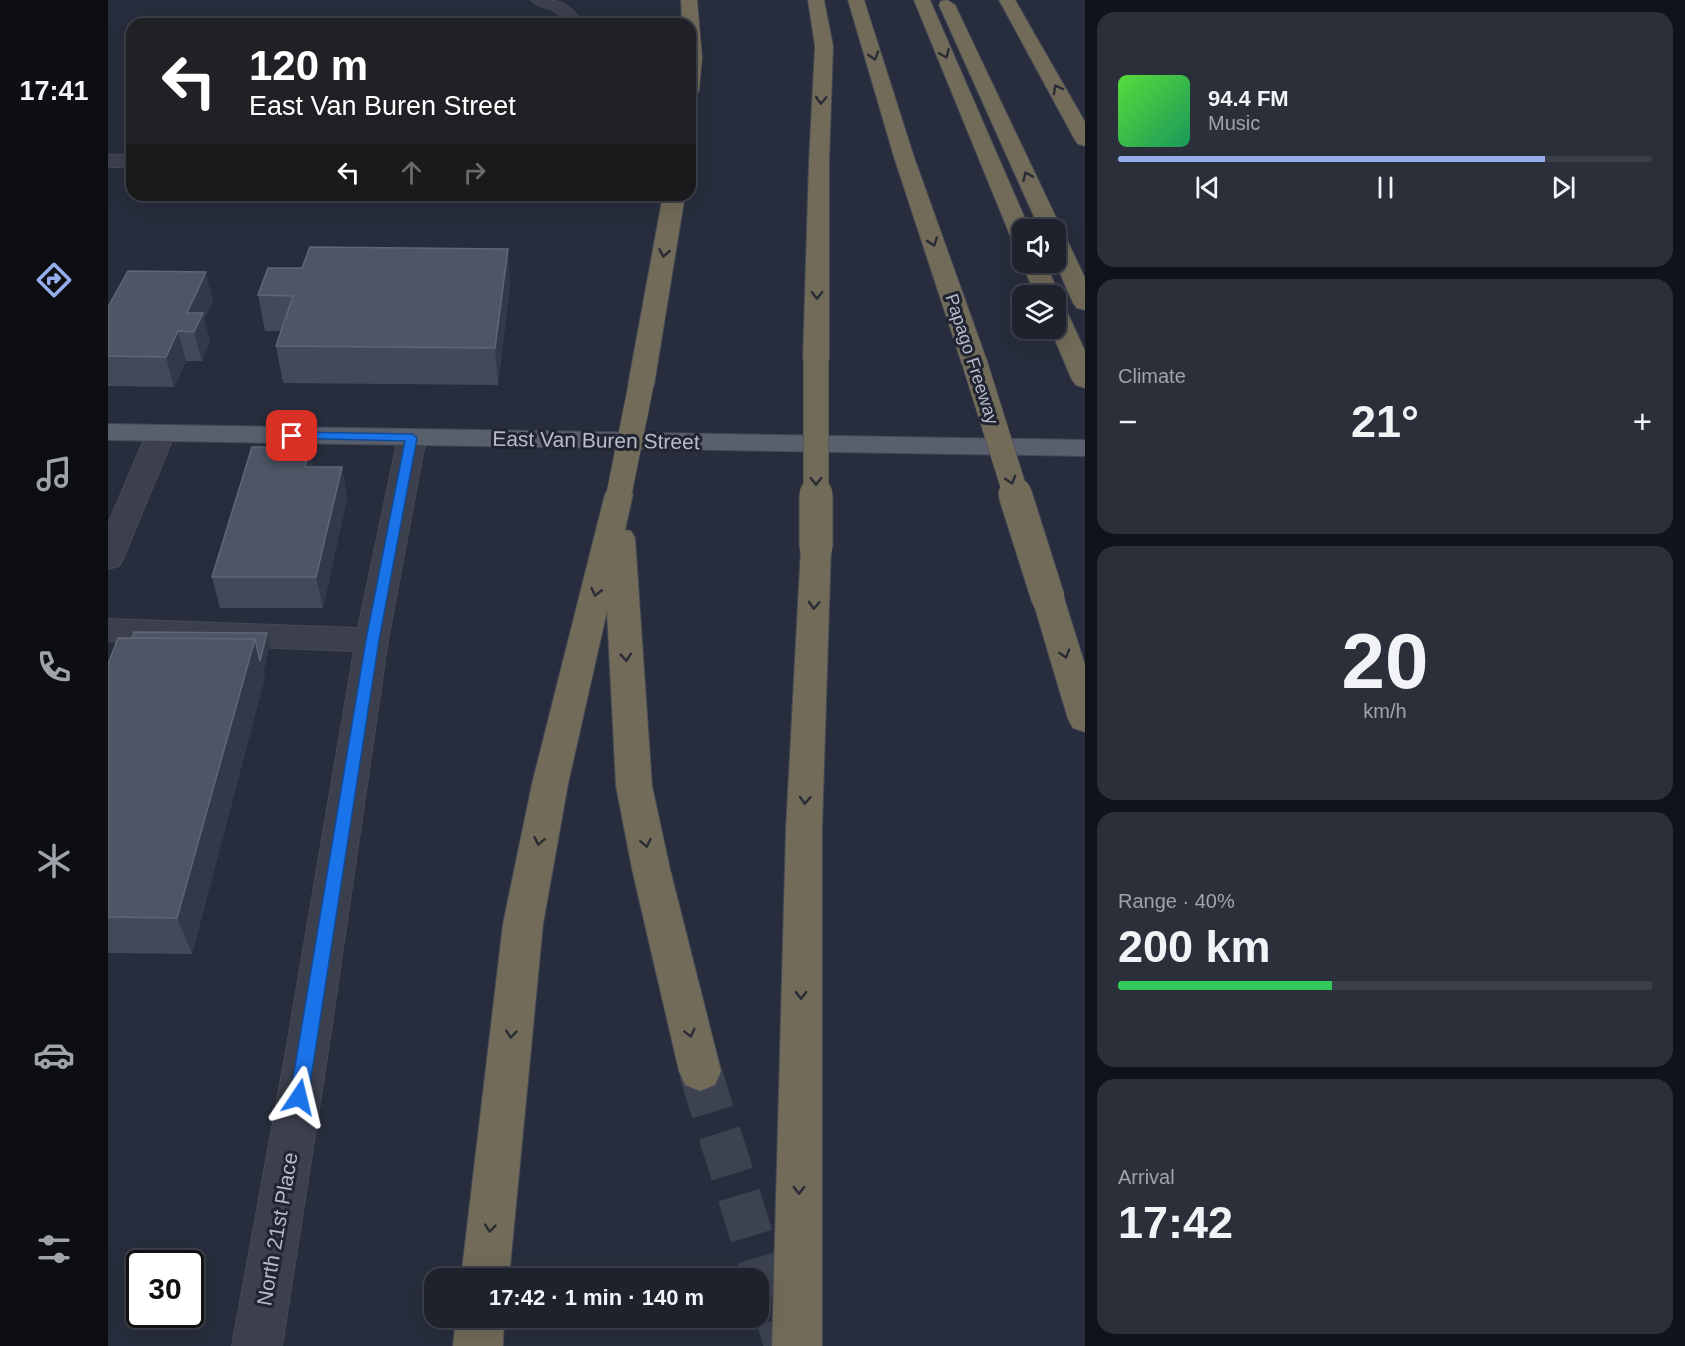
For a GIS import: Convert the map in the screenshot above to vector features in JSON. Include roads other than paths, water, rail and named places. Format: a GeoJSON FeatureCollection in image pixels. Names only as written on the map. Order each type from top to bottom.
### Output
{"type":"FeatureCollection","features":[{"type":"Feature","properties":{"kind":"highway"},"geometry":{"type":"LineString","coordinates":[[689,0],[690,18]]}},
{"type":"Feature","properties":{"kind":"highway"},"geometry":{"type":"LineString","coordinates":[[797,1346],[803,841],[816,547],[819,162],[824,46],[816,0]]}},
{"type":"Feature","properties":{"kind":"highway","name":"Papago Freeway"},"geometry":{"type":"LineString","coordinates":[[856,0],[904,157],[975,364],[1085,719]]}},
{"type":"Feature","properties":{"kind":"highway"},"geometry":{"type":"LineString","coordinates":[[922,0],[1014,219]]}},
{"type":"Feature","properties":{"kind":"highway"},"geometry":{"type":"LineString","coordinates":[[945,0],[1046,219]]}},
{"type":"Feature","properties":{"kind":"highway"},"geometry":{"type":"LineString","coordinates":[[1007,0],[1085,141]]}},
{"type":"Feature","properties":{"kind":"highway"},"geometry":{"type":"LineString","coordinates":[[486,1268],[523,924],[550,784],[618,494],[641,385],[673,201]]}},
{"type":"Feature","properties":{"kind":"highway"},"geometry":{"type":"LineString","coordinates":[[1066,262],[1085,303]]}},
{"type":"Feature","properties":{"kind":"highway"},"geometry":{"type":"LineString","coordinates":[[1066,336],[1081,370]]}},
{"type":"Feature","properties":{"kind":"highway"},"geometry":{"type":"LineString","coordinates":[[618,494],[623,620],[634,786],[651,869],[700,1071]]}},
{"type":"Feature","properties":{"kind":"highway"},"geometry":{"type":"LineString","coordinates":[[478,1346],[479,1328]]}},
{"type":"Feature","properties":{"kind":"main road","name":"East Van Buren Street"},"geometry":{"type":"LineString","coordinates":[[108,432],[1085,448]]}},
{"type":"Feature","properties":{"kind":"street"},"geometry":{"type":"LineString","coordinates":[[545,1],[566,9],[571,18]]}},
{"type":"Feature","properties":{"kind":"street"},"geometry":{"type":"LineString","coordinates":[[108,160],[126,161]]}},
{"type":"Feature","properties":{"kind":"street"},"geometry":{"type":"LineString","coordinates":[[108,559],[161,433]]}},
{"type":"Feature","properties":{"kind":"street","name":"North 21st Place"},"geometry":{"type":"LineString","coordinates":[[257,1346],[307,1052],[372,640],[412,438]]}},
{"type":"Feature","properties":{"kind":"street"},"geometry":{"type":"LineString","coordinates":[[108,630],[372,640]]}},
{"type":"Feature","properties":{"kind":"tunnel"},"geometry":{"type":"LineString","coordinates":[[700,1071],[786,1346]]}}]}
